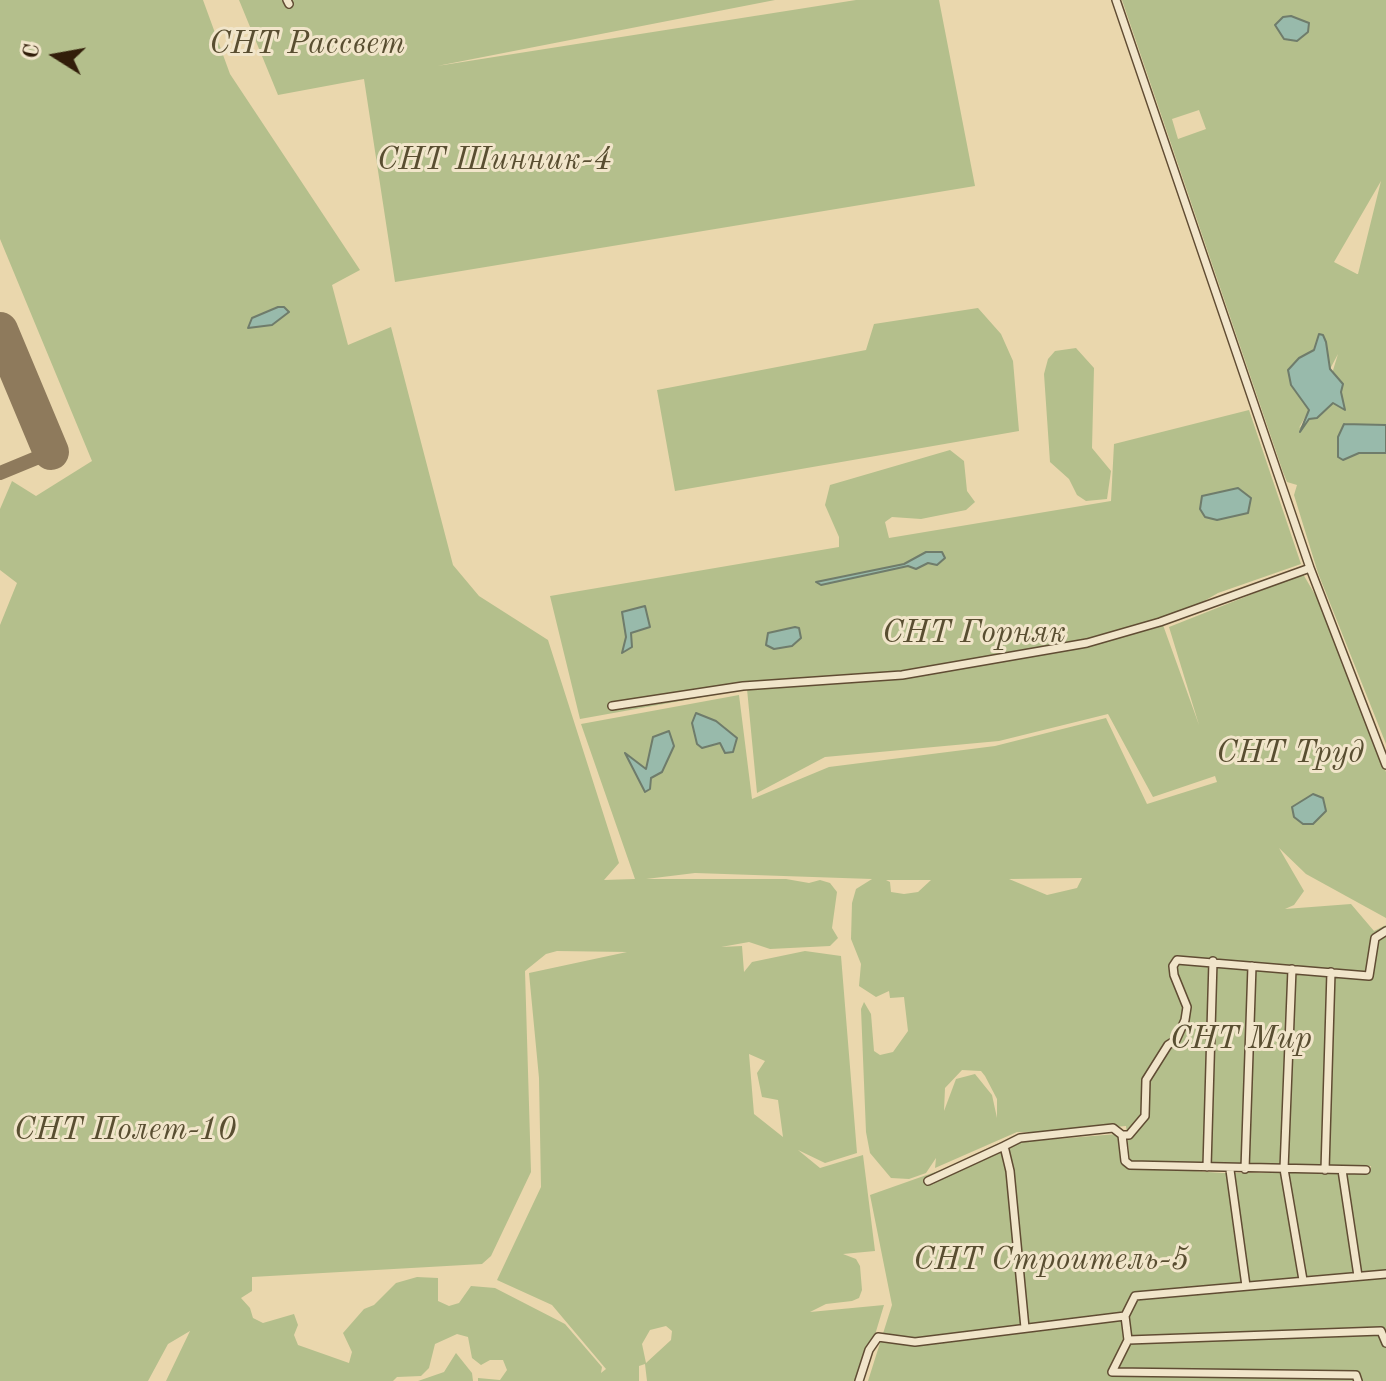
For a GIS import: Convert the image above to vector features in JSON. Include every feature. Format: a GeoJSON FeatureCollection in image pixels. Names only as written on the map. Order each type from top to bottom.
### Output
{"type":"FeatureCollection","features":[{"type":"Feature","properties":{"kind":"street"},"geometry":{"type":"LineString","coordinates":[[1116,0],[1310,568],[1386,765]]}},
{"type":"Feature","properties":{"kind":"street"},"geometry":{"type":"LineString","coordinates":[[612,706],[732,688],[902,675],[1087,643],[1172,618],[1310,568]]}},
{"type":"Feature","properties":{"kind":"street"},"geometry":{"type":"LineString","coordinates":[[928,1181],[1020,1138],[1113,1128],[1122,1135],[1129,1135],[1145,1116],[1146,1080],[1168,1045],[1176,1040],[1185,1020],[1187,1007],[1173,966],[1177,960],[1369,976],[1375,938],[1386,931]]}},
{"type":"Feature","properties":{"kind":"street"},"geometry":{"type":"LineString","coordinates":[[1207,1167],[1213,961]]}},
{"type":"Feature","properties":{"kind":"street"},"geometry":{"type":"LineString","coordinates":[[1245,1169],[1252,966]]}},
{"type":"Feature","properties":{"kind":"street"},"geometry":{"type":"LineString","coordinates":[[1292,969],[1284,1169],[1303,1280]]}},
{"type":"Feature","properties":{"kind":"street"},"geometry":{"type":"LineString","coordinates":[[1325,1170],[1331,972]]}},
{"type":"Feature","properties":{"kind":"street"},"geometry":{"type":"LineString","coordinates":[[1122,1135],[1125,1161],[1130,1165],[1230,1170],[1366,1170]]}},
{"type":"Feature","properties":{"kind":"street"},"geometry":{"type":"LineString","coordinates":[[1004,1146],[1010,1171],[1025,1328]]}},
{"type":"Feature","properties":{"kind":"street"},"geometry":{"type":"LineString","coordinates":[[1230,1170],[1246,1286]]}},
{"type":"Feature","properties":{"kind":"street"},"geometry":{"type":"LineString","coordinates":[[1342,1170],[1358,1276]]}},
{"type":"Feature","properties":{"kind":"street"},"geometry":{"type":"LineString","coordinates":[[1358,1381],[1356,1375],[1112,1372],[1128,1340],[1125,1316],[1135,1296],[1386,1274]]}},
{"type":"Feature","properties":{"kind":"street"},"geometry":{"type":"LineString","coordinates":[[859,1381],[878,1337],[915,1342],[1125,1316]]}},
{"type":"Feature","properties":{"kind":"street"},"geometry":{"type":"LineString","coordinates":[[1128,1340],[1381,1331],[1386,1343]]}},
{"type":"Feature","properties":{"kind":"green space"},"geometry":{"type":"Polygon","coordinates":[[[0,0],[203,0],[230,74],[360,270],[332,285],[348,345],[391,327],[453,565],[479,596],[548,640],[619,863],[604,880],[635,879],[581,724],[739,695],[752,799],[829,767],[995,746],[1106,718],[1147,804],[1217,782],[1215,776],[1153,797],[1108,714],[999,741],[825,757],[757,793],[747,689],[580,719],[550,596],[839,547],[839,537],[825,505],[830,485],[950,450],[964,461],[967,491],[975,502],[966,510],[921,519],[892,517],[885,522],[889,538],[1111,501],[1114,444],[1249,410],[1301,564],[1218,593],[1163,625],[1199,725],[1169,627],[1303,574],[1317,598],[1386,772],[1386,918],[1306,874],[1279,848],[1304,891],[1294,905],[1285,909],[1351,904],[1374,931],[1386,925],[1386,1381],[868,1381],[892,1305],[870,1195],[1020,1142],[1117,1134],[1126,1166],[1222,1173],[1370,1173],[1371,1166],[1130,1161],[1126,1126],[1051,1133],[1017,1132],[935,1168],[936,1158],[926,1173],[909,1179],[891,1178],[870,1153],[866,1132],[861,1009],[864,1002],[871,1014],[874,1051],[880,1055],[893,1052],[908,1031],[904,997],[890,998],[889,991],[876,997],[859,986],[861,964],[851,939],[852,903],[856,889],[872,879],[695,873],[646,879],[786,879],[809,883],[820,880],[830,883],[837,892],[832,928],[838,938],[830,946],[770,949],[749,942],[721,947],[742,946],[744,972],[752,962],[805,951],[841,956],[857,1153],[825,1163],[798,1150],[820,1168],[863,1155],[875,1251],[843,1254],[856,1259],[860,1266],[862,1290],[859,1298],[852,1301],[826,1304],[810,1312],[884,1305],[861,1381],[647,1381],[645,1364],[639,1366],[639,1381],[478,1381],[478,1378],[500,1380],[507,1370],[503,1360],[490,1360],[481,1365],[472,1358],[468,1337],[457,1334],[435,1344],[429,1368],[421,1376],[397,1377],[393,1381],[166,1381],[190,1331],[168,1344],[148,1381],[0,1381],[0,625],[17,583],[0,570],[0,509],[12,481],[36,496],[92,461],[0,239],[0,0]],[[1082,878],[1009,879],[1047,895],[1077,888],[1082,878]],[[886,880],[890,882],[891,892],[918,892],[931,880],[886,880]],[[557,951],[546,954],[525,971],[531,1172],[491,1256],[482,1264],[252,1277],[252,1291],[241,1298],[250,1308],[253,1318],[263,1323],[294,1314],[298,1325],[294,1335],[298,1345],[349,1363],[352,1352],[343,1333],[364,1309],[374,1305],[396,1283],[417,1277],[438,1278],[438,1301],[449,1306],[459,1303],[471,1286],[495,1288],[565,1324],[602,1367],[601,1373],[606,1369],[552,1305],[497,1280],[541,1187],[539,1078],[529,973],[627,952],[557,951]],[[749,1054],[754,1114],[783,1137],[778,1100],[762,1097],[757,1073],[765,1061],[749,1054]],[[962,1070],[945,1088],[944,1111],[956,1079],[975,1074],[992,1095],[997,1118],[997,1099],[981,1071],[962,1070]],[[666,1326],[650,1330],[642,1344],[646,1363],[671,1340],[672,1331],[666,1326]]]}},
{"type":"Feature","properties":{"kind":"green space","name":"СНТ Шинник-4"},"geometry":{"type":"Polygon","coordinates":[[[239,0],[775,0],[437,66],[856,0],[939,0],[975,186],[395,282],[364,79],[278,95],[239,0]]]}},
{"type":"Feature","properties":{"kind":"green space"},"geometry":{"type":"Polygon","coordinates":[[[1122,0],[1386,0],[1386,744],[1318,573],[1294,495],[1297,485],[1287,482],[1122,0]],[[1199,110],[1172,119],[1178,139],[1206,129],[1199,110]],[[1381,181],[1334,262],[1358,274],[1381,181]],[[1319,335],[1314,350],[1299,358],[1303,397],[1309,410],[1299,428],[1309,419],[1319,416],[1338,354],[1330,369],[1326,342],[1319,335]]]}},
{"type":"Feature","properties":{"kind":"green space"},"geometry":{"type":"Polygon","coordinates":[[[978,308],[1001,334],[1013,361],[1019,431],[675,491],[657,390],[866,350],[874,324],[978,308]]]}},
{"type":"Feature","properties":{"kind":"green space"},"geometry":{"type":"Polygon","coordinates":[[[1076,348],[1094,368],[1092,448],[1111,471],[1107,499],[1086,501],[1077,495],[1069,479],[1050,462],[1044,374],[1048,359],[1055,351],[1076,348]]]}},
{"type":"Feature","properties":{"kind":"green space"},"geometry":{"type":"Polygon","coordinates":[[[456,1353],[472,1373],[473,1381],[418,1381],[444,1372],[456,1353]]]}},
{"type":"Feature","properties":{"kind":"shaded area"},"geometry":{"type":"Polygon","coordinates":[[[1291,16],[1309,23],[1308,32],[1297,41],[1284,39],[1275,25],[1283,17],[1291,16]]]}},
{"type":"Feature","properties":{"kind":"shaded area"},"geometry":{"type":"Polygon","coordinates":[[[284,307],[289,312],[272,325],[248,328],[252,318],[284,307]]]}},
{"type":"Feature","properties":{"kind":"shaded area"},"geometry":{"type":"Polygon","coordinates":[[[1319,334],[1326,342],[1330,369],[1343,384],[1341,392],[1345,410],[1333,403],[1317,418],[1309,419],[1300,432],[1309,410],[1291,385],[1288,370],[1299,358],[1314,350],[1319,334]]]}},
{"type":"Feature","properties":{"kind":"shaded area"},"geometry":{"type":"Polygon","coordinates":[[[1344,424],[1386,425],[1386,453],[1359,453],[1343,460],[1338,457],[1338,437],[1344,424]]]}},
{"type":"Feature","properties":{"kind":"shaded area"},"geometry":{"type":"Polygon","coordinates":[[[1238,488],[1251,498],[1248,513],[1217,520],[1205,517],[1200,509],[1202,496],[1238,488]]]}},
{"type":"Feature","properties":{"kind":"shaded area"},"geometry":{"type":"Polygon","coordinates":[[[926,552],[942,552],[945,558],[937,565],[928,563],[916,569],[908,566],[821,585],[816,582],[904,564],[926,552]]]}},
{"type":"Feature","properties":{"kind":"shaded area"},"geometry":{"type":"Polygon","coordinates":[[[645,606],[650,627],[631,633],[632,647],[622,653],[626,637],[622,612],[645,606]]]}},
{"type":"Feature","properties":{"kind":"shaded area"},"geometry":{"type":"Polygon","coordinates":[[[799,628],[801,638],[792,646],[774,649],[766,645],[768,633],[799,628]]]}},
{"type":"Feature","properties":{"kind":"shaded area"},"geometry":{"type":"Polygon","coordinates":[[[696,713],[716,721],[737,738],[733,752],[725,753],[720,743],[702,748],[697,744],[692,723],[696,713]]]}},
{"type":"Feature","properties":{"kind":"shaded area"},"geometry":{"type":"Polygon","coordinates":[[[669,731],[674,746],[662,772],[651,778],[650,789],[645,792],[625,753],[646,769],[653,737],[669,731]]]}},
{"type":"Feature","properties":{"kind":"shaded area"},"geometry":{"type":"Polygon","coordinates":[[[1313,794],[1323,798],[1326,811],[1313,824],[1303,824],[1294,817],[1292,807],[1313,794]]]}},
{"type":"Feature","properties":{"kind":"taxiway"},"geometry":{"type":"LineString","coordinates":[[0,473],[51,452]]}},
{"type":"Feature","properties":{"kind":"runway"},"geometry":{"type":"LineString","coordinates":[[0,330],[51,452]]}},
{"type":"Feature","properties":{"kind":"park label","name":"СНТ Рассвет"},"geometry":{"type":"Point","coordinates":[307,45]}},
{"type":"Feature","properties":{"kind":"park label","name":"СНТ Горняк"},"geometry":{"type":"Point","coordinates":[974,634]}},
{"type":"Feature","properties":{"kind":"park label","name":"СНТ Труд"},"geometry":{"type":"Point","coordinates":[1290,754]}},
{"type":"Feature","properties":{"kind":"park label","name":"СНТ Мир"},"geometry":{"type":"Point","coordinates":[1241,1040]}},
{"type":"Feature","properties":{"kind":"park label","name":"СНТ Полет-10"},"geometry":{"type":"Point","coordinates":[125,1131]}},
{"type":"Feature","properties":{"kind":"park label","name":"СНТ Строитель-5"},"geometry":{"type":"Point","coordinates":[1051,1261]}}]}
